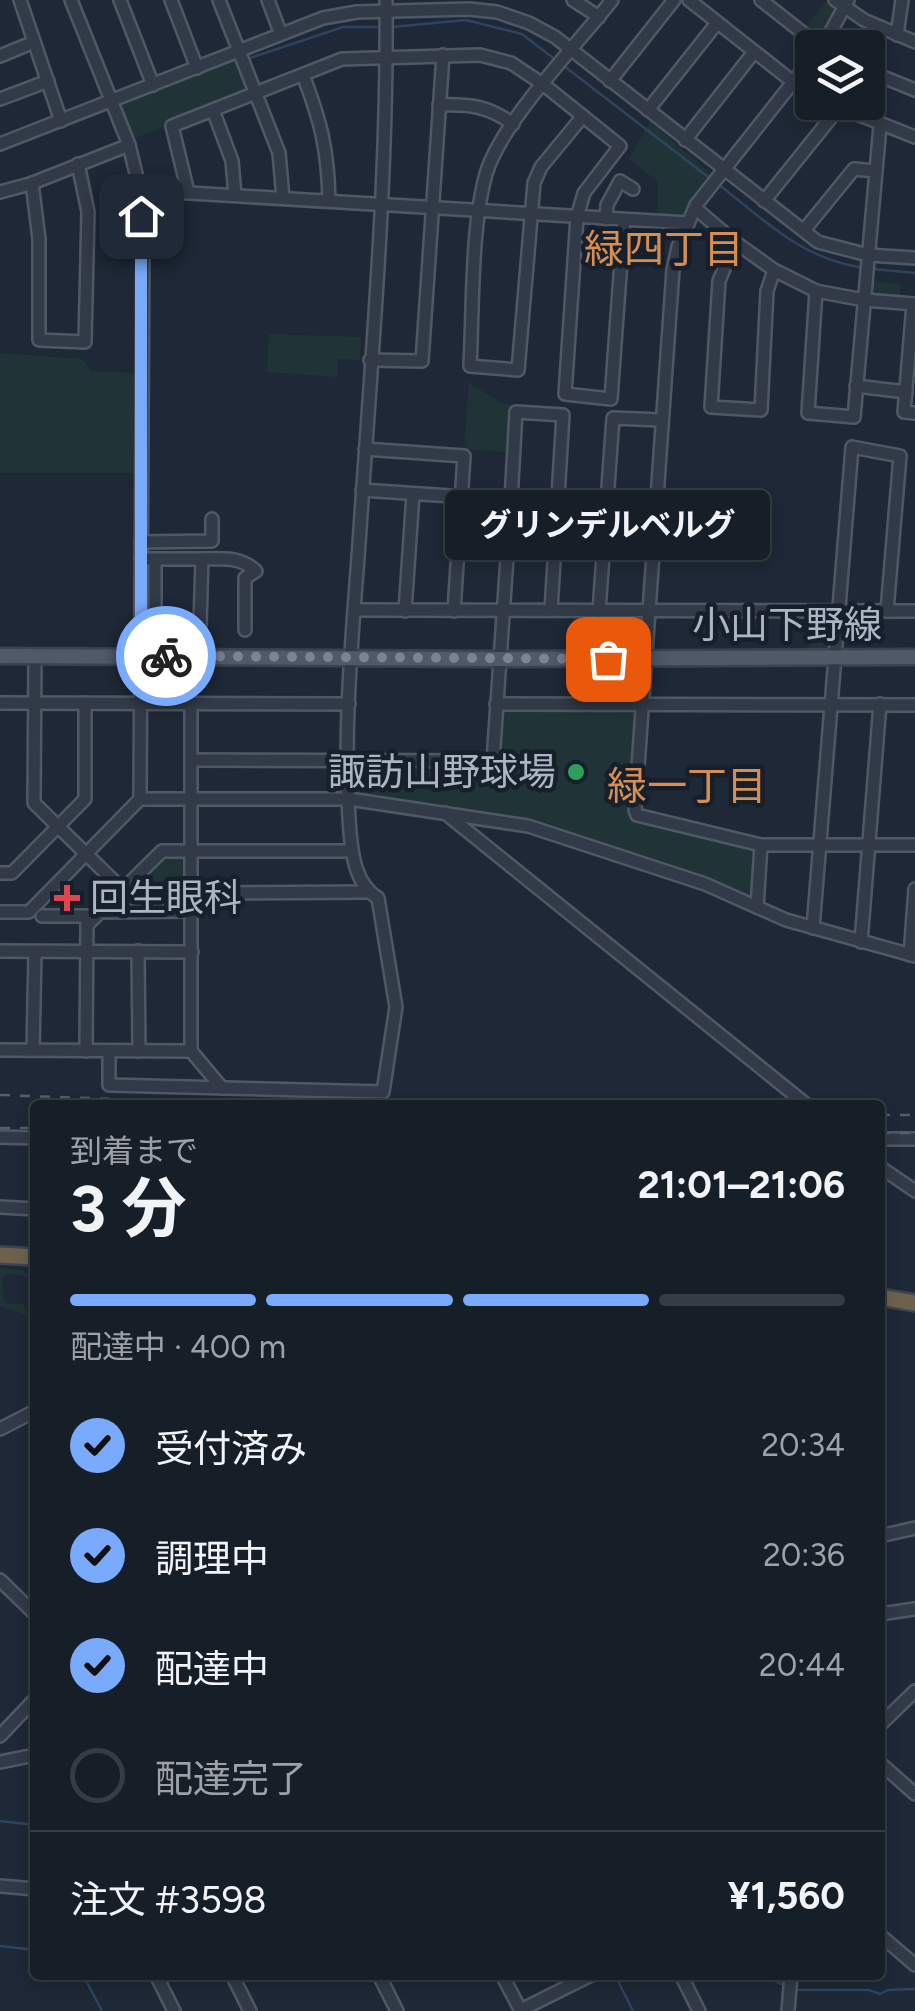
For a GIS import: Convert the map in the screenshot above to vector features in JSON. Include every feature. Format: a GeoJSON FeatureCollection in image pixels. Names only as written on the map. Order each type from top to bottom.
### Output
{"type":"FeatureCollection","features":[{"type":"Feature","properties":{"kind":"highway"},"geometry":{"type":"LineString","coordinates":[[0,1255],[30,1257]]}},
{"type":"Feature","properties":{"kind":"highway"},"geometry":{"type":"LineString","coordinates":[[885,1298],[915,1303]]}},
{"type":"Feature","properties":{"kind":"main road","name":"小山下野線"},"geometry":{"type":"LineString","coordinates":[[0,656],[915,657]]}},
{"type":"Feature","properties":{"kind":"street"},"geometry":{"type":"LineString","coordinates":[[20,0],[62,121]]}},
{"type":"Feature","properties":{"kind":"street"},"geometry":{"type":"LineString","coordinates":[[70,0],[128,145],[140,190],[141,542],[148,560],[154,628]]}},
{"type":"Feature","properties":{"kind":"street"},"geometry":{"type":"LineString","coordinates":[[120,0],[153,85]]}},
{"type":"Feature","properties":{"kind":"street"},"geometry":{"type":"LineString","coordinates":[[171,0],[197,68]]}},
{"type":"Feature","properties":{"kind":"street"},"geometry":{"type":"LineString","coordinates":[[219,0],[279,153],[283,198]]}},
{"type":"Feature","properties":{"kind":"street"},"geometry":{"type":"LineString","coordinates":[[268,0],[280,32]]}},
{"type":"Feature","properties":{"kind":"street"},"geometry":{"type":"LineString","coordinates":[[334,0],[335,15]]}},
{"type":"Feature","properties":{"kind":"street"},"geometry":{"type":"LineString","coordinates":[[573,0],[598,18]]}},
{"type":"Feature","properties":{"kind":"street"},"geometry":{"type":"LineString","coordinates":[[582,116],[542,166],[534,183],[518,370],[470,366],[486,174],[513,124],[612,0]]}},
{"type":"Feature","properties":{"kind":"street"},"geometry":{"type":"LineString","coordinates":[[610,81],[674,0]]}},
{"type":"Feature","properties":{"kind":"street"},"geometry":{"type":"LineString","coordinates":[[689,0],[793,82]]}},
{"type":"Feature","properties":{"kind":"street"},"geometry":{"type":"LineString","coordinates":[[762,0],[800,30]]}},
{"type":"Feature","properties":{"kind":"street"},"geometry":{"type":"LineString","coordinates":[[898,35],[902,0]]}},
{"type":"Feature","properties":{"kind":"street"},"geometry":{"type":"LineString","coordinates":[[830,30],[843,3],[915,42]]}},
{"type":"Feature","properties":{"kind":"street"},"geometry":{"type":"LineString","coordinates":[[0,144],[280,32],[335,15],[449,5],[497,6],[572,50],[818,242],[868,255],[915,258]]}},
{"type":"Feature","properties":{"kind":"street"},"geometry":{"type":"LineString","coordinates":[[109,1051],[109,1084],[383,1092],[396,1007],[378,898],[369,892],[357,871],[352,851],[349,760],[354,610],[382,204],[386,10]]}},
{"type":"Feature","properties":{"kind":"street"},"geometry":{"type":"LineString","coordinates":[[648,110],[717,22]]}},
{"type":"Feature","properties":{"kind":"street"},"geometry":{"type":"LineString","coordinates":[[0,56],[34,42]]}},
{"type":"Feature","properties":{"kind":"street"},"geometry":{"type":"LineString","coordinates":[[686,140],[754,52]]}},
{"type":"Feature","properties":{"kind":"street"},"geometry":{"type":"LineString","coordinates":[[370,360],[422,361],[442,55]]}},
{"type":"Feature","properties":{"kind":"street"},"geometry":{"type":"LineString","coordinates":[[188,192],[172,126],[342,59],[480,55],[510,63],[620,146],[584,193],[577,217],[565,394],[611,399],[624,220]]}},
{"type":"Feature","properties":{"kind":"street"},"geometry":{"type":"LineString","coordinates":[[302,75],[321,122],[329,200]]}},
{"type":"Feature","properties":{"kind":"street"},"geometry":{"type":"LineString","coordinates":[[795,79],[695,208],[673,270],[635,810],[638,814],[760,845],[915,845]]}},
{"type":"Feature","properties":{"kind":"street"},"geometry":{"type":"LineString","coordinates":[[885,79],[915,90]]}},
{"type":"Feature","properties":{"kind":"street"},"geometry":{"type":"LineString","coordinates":[[0,99],[48,82]]}},
{"type":"Feature","properties":{"kind":"street"},"geometry":{"type":"LineString","coordinates":[[439,106],[472,104],[493,110],[513,124]]}},
{"type":"Feature","properties":{"kind":"street"},"geometry":{"type":"LineString","coordinates":[[213,110],[232,161],[235,195]]}},
{"type":"Feature","properties":{"kind":"street"},"geometry":{"type":"LineString","coordinates":[[764,201],[822,120]]}},
{"type":"Feature","properties":{"kind":"street"},"geometry":{"type":"LineString","coordinates":[[866,120],[915,137]]}},
{"type":"Feature","properties":{"kind":"street"},"geometry":{"type":"LineString","coordinates":[[816,292],[808,413],[854,417],[880,126]]}},
{"type":"Feature","properties":{"kind":"street"},"geometry":{"type":"LineString","coordinates":[[0,192],[128,145]]}},
{"type":"Feature","properties":{"kind":"street"},"geometry":{"type":"LineString","coordinates":[[32,183],[39,240],[39,340],[84,342],[88,212],[78,164]]}},
{"type":"Feature","properties":{"kind":"street"},"geometry":{"type":"LineString","coordinates":[[804,229],[854,168],[876,171]]}},
{"type":"Feature","properties":{"kind":"street"},"geometry":{"type":"LineString","coordinates":[[606,219],[606,205],[620,181],[632,189]]}},
{"type":"Feature","properties":{"kind":"street"},"geometry":{"type":"LineString","coordinates":[[140,190],[688,223]]}},
{"type":"Feature","properties":{"kind":"street"},"geometry":{"type":"LineString","coordinates":[[695,208],[774,270],[816,292],[914,304],[904,412],[915,412]]}},
{"type":"Feature","properties":{"kind":"street"},"geometry":{"type":"LineString","coordinates":[[736,242],[718,281],[711,407],[760,410],[767,291],[774,270]]}},
{"type":"Feature","properties":{"kind":"street"},"geometry":{"type":"LineString","coordinates":[[856,386],[906,392]]}},
{"type":"Feature","properties":{"kind":"street"},"geometry":{"type":"LineString","coordinates":[[192,760],[493,761],[516,412],[563,415],[551,610]]}},
{"type":"Feature","properties":{"kind":"street"},"geometry":{"type":"LineString","coordinates":[[599,610],[613,418],[662,420]]}},
{"type":"Feature","properties":{"kind":"street"},"geometry":{"type":"LineString","coordinates":[[813,928],[852,447],[900,456],[887,610]]}},
{"type":"Feature","properties":{"kind":"street"},"geometry":{"type":"LineString","coordinates":[[364,448],[464,456],[454,611]]}},
{"type":"Feature","properties":{"kind":"street"},"geometry":{"type":"LineString","coordinates":[[362,490],[655,511]]}},
{"type":"Feature","properties":{"kind":"street"},"geometry":{"type":"LineString","coordinates":[[405,610],[413,494]]}},
{"type":"Feature","properties":{"kind":"street"},"geometry":{"type":"LineString","coordinates":[[141,542],[212,541],[212,519]]}},
{"type":"Feature","properties":{"kind":"street"},"geometry":{"type":"LineString","coordinates":[[183,626],[200,625],[202,559]]}},
{"type":"Feature","properties":{"kind":"street"},"geometry":{"type":"LineString","coordinates":[[148,560],[245,562],[256,571],[246,578],[245,630]]}},
{"type":"Feature","properties":{"kind":"street"},"geometry":{"type":"LineString","coordinates":[[0,912],[29,912],[140,799],[141,656],[148,560]]}},
{"type":"Feature","properties":{"kind":"street"},"geometry":{"type":"LineString","coordinates":[[354,610],[915,611]]}},
{"type":"Feature","properties":{"kind":"street"},"geometry":{"type":"LineString","coordinates":[[35,656],[34,802],[123,890]]}},
{"type":"Feature","properties":{"kind":"street"},"geometry":{"type":"LineString","coordinates":[[0,703],[350,704]]}},
{"type":"Feature","properties":{"kind":"street"},"geometry":{"type":"LineString","coordinates":[[0,873],[12,873],[86,799],[84,703]]}},
{"type":"Feature","properties":{"kind":"street"},"geometry":{"type":"LineString","coordinates":[[191,704],[191,1051],[222,1088]]}},
{"type":"Feature","properties":{"kind":"street"},"geometry":{"type":"LineString","coordinates":[[496,704],[915,704]]}},
{"type":"Feature","properties":{"kind":"street"},"geometry":{"type":"LineString","coordinates":[[861,942],[880,704]]}},
{"type":"Feature","properties":{"kind":"street"},"geometry":{"type":"LineString","coordinates":[[140,799],[349,799],[528,826],[705,884],[813,928],[912,956],[915,889]]}},
{"type":"Feature","properties":{"kind":"street"},"geometry":{"type":"LineString","coordinates":[[445,813],[801,1100]]}},
{"type":"Feature","properties":{"kind":"street"},"geometry":{"type":"LineString","coordinates":[[758,907],[760,845]]}},
{"type":"Feature","properties":{"kind":"street"},"geometry":{"type":"LineString","coordinates":[[87,925],[162,852],[352,851]]}},
{"type":"Feature","properties":{"kind":"street"},"geometry":{"type":"LineString","coordinates":[[192,893],[369,892]]}},
{"type":"Feature","properties":{"kind":"street"},"geometry":{"type":"LineString","coordinates":[[101,912],[192,910]]}},
{"type":"Feature","properties":{"kind":"street"},"geometry":{"type":"LineString","coordinates":[[42,916],[87,916],[86,1051]]}},
{"type":"Feature","properties":{"kind":"street"},"geometry":{"type":"LineString","coordinates":[[0,951],[192,952]]}},
{"type":"Feature","properties":{"kind":"street"},"geometry":{"type":"LineString","coordinates":[[138,951],[139,1051]]}},
{"type":"Feature","properties":{"kind":"street"},"geometry":{"type":"LineString","coordinates":[[33,1050],[35,952]]}},
{"type":"Feature","properties":{"kind":"street"},"geometry":{"type":"LineString","coordinates":[[0,1050],[191,1051]]}},
{"type":"Feature","properties":{"kind":"street"},"geometry":{"type":"LineString","coordinates":[[0,1137],[30,1138]]}},
{"type":"Feature","properties":{"kind":"street"},"geometry":{"type":"LineString","coordinates":[[885,1139],[915,1139]]}},
{"type":"Feature","properties":{"kind":"street"},"geometry":{"type":"LineString","coordinates":[[885,1170],[915,1191]]}},
{"type":"Feature","properties":{"kind":"street"},"geometry":{"type":"LineString","coordinates":[[0,1208],[30,1210]]}},
{"type":"Feature","properties":{"kind":"street"},"geometry":{"type":"LineString","coordinates":[[0,1429],[30,1414]]}},
{"type":"Feature","properties":{"kind":"street"},"geometry":{"type":"LineString","coordinates":[[885,1535],[915,1528]]}},
{"type":"Feature","properties":{"kind":"street"},"geometry":{"type":"LineString","coordinates":[[0,1580],[30,1609]]}},
{"type":"Feature","properties":{"kind":"street"},"geometry":{"type":"LineString","coordinates":[[885,1613],[915,1609]]}},
{"type":"Feature","properties":{"kind":"street"},"geometry":{"type":"LineString","coordinates":[[885,1720],[915,1691]]}},
{"type":"Feature","properties":{"kind":"street"},"geometry":{"type":"LineString","coordinates":[[0,1736],[30,1703]]}},
{"type":"Feature","properties":{"kind":"street"},"geometry":{"type":"LineString","coordinates":[[0,1762],[30,1756]]}},
{"type":"Feature","properties":{"kind":"street"},"geometry":{"type":"LineString","coordinates":[[885,1767],[915,1794]]}},
{"type":"Feature","properties":{"kind":"street"},"geometry":{"type":"LineString","coordinates":[[0,1886],[30,1888]]}},
{"type":"Feature","properties":{"kind":"street"},"geometry":{"type":"LineString","coordinates":[[885,1939],[915,1965]]}},
{"type":"Feature","properties":{"kind":"street"},"geometry":{"type":"LineString","coordinates":[[158,1980],[174,2011]]}},
{"type":"Feature","properties":{"kind":"street"},"geometry":{"type":"LineString","coordinates":[[234,1980],[250,2011]]}},
{"type":"Feature","properties":{"kind":"street"},"geometry":{"type":"LineString","coordinates":[[381,1980],[397,2011]]}},
{"type":"Feature","properties":{"kind":"street"},"geometry":{"type":"LineString","coordinates":[[505,1980],[521,2011],[580,1980]]}},
{"type":"Feature","properties":{"kind":"street"},"geometry":{"type":"LineString","coordinates":[[683,1980],[698,2011]]}},
{"type":"Feature","properties":{"kind":"street"},"geometry":{"type":"LineString","coordinates":[[788,2011],[791,1980]]}},
{"type":"Feature","properties":{"kind":"green space"},"geometry":{"type":"Polygon","coordinates":[[[827,0],[837,7],[839,12],[829,30],[811,30],[806,26],[827,0]]]}},
{"type":"Feature","properties":{"kind":"green space"},"geometry":{"type":"Polygon","coordinates":[[[236,57],[250,92],[133,139],[119,104],[236,57]]]}},
{"type":"Feature","properties":{"kind":"green space"},"geometry":{"type":"Polygon","coordinates":[[[650,121],[712,175],[686,219],[657,216],[658,182],[629,159],[650,121]]]}},
{"type":"Feature","properties":{"kind":"green space"},"geometry":{"type":"Polygon","coordinates":[[[871,281],[900,284],[900,299],[873,297],[869,292],[871,281]]]}},
{"type":"Feature","properties":{"kind":"green space"},"geometry":{"type":"Polygon","coordinates":[[[269,334],[361,337],[360,360],[338,359],[337,377],[267,372],[269,334]]]}},
{"type":"Feature","properties":{"kind":"green space"},"geometry":{"type":"Polygon","coordinates":[[[0,353],[82,359],[91,371],[135,373],[135,473],[0,473],[0,353]]]}},
{"type":"Feature","properties":{"kind":"green space"},"geometry":{"type":"Polygon","coordinates":[[[469,379],[503,404],[513,405],[509,452],[464,449],[469,379]]]}},
{"type":"Feature","properties":{"kind":"green space"},"geometry":{"type":"Polygon","coordinates":[[[811,613],[831,614],[835,619],[828,649],[809,648],[811,613]]]}},
{"type":"Feature","properties":{"kind":"green space"},"geometry":{"type":"Polygon","coordinates":[[[634,708],[638,712],[631,816],[753,847],[757,852],[753,896],[748,899],[568,835],[360,797],[357,793],[357,770],[361,766],[496,764],[500,711],[634,708]]]}},
{"type":"Feature","properties":{"kind":"green space"},"geometry":{"type":"Polygon","coordinates":[[[163,855],[184,855],[188,859],[188,903],[184,907],[119,907],[116,902],[163,855]]]}},
{"type":"Feature","properties":{"kind":"green space"},"geometry":{"type":"Polygon","coordinates":[[[0,1268],[22,1270],[30,1278],[8,1273],[2,1278],[4,1300],[8,1304],[23,1304],[28,1316],[0,1306],[0,1268]]]}},
{"type":"Feature","properties":{"kind":"waterway"},"geometry":{"type":"LineString","coordinates":[[392,27],[466,20],[522,34],[557,61]]}},
{"type":"Feature","properties":{"kind":"waterway"},"geometry":{"type":"LineString","coordinates":[[250,58],[343,27],[384,27]]}},
{"type":"Feature","properties":{"kind":"waterway"},"geometry":{"type":"LineString","coordinates":[[564,66],[712,180]]}},
{"type":"Feature","properties":{"kind":"waterway"},"geometry":{"type":"LineString","coordinates":[[718,184],[803,247],[865,268]]}},
{"type":"Feature","properties":{"kind":"waterway"},"geometry":{"type":"LineString","coordinates":[[873,269],[915,273]]}},
{"type":"Feature","properties":{"kind":"waterway"},"geometry":{"type":"LineString","coordinates":[[0,1821],[30,1824]]}},
{"type":"Feature","properties":{"kind":"waterway"},"geometry":{"type":"LineString","coordinates":[[0,1946],[30,1949]]}},
{"type":"Feature","properties":{"kind":"waterway"},"geometry":{"type":"LineString","coordinates":[[86,1980],[102,2011]]}},
{"type":"Feature","properties":{"kind":"waterway"},"geometry":{"type":"LineString","coordinates":[[228,1980],[243,2011]]}},
{"type":"Feature","properties":{"kind":"waterway"},"geometry":{"type":"LineString","coordinates":[[618,1980],[633,2011]]}},
{"type":"Feature","properties":{"kind":"waterway"},"geometry":{"type":"LineString","coordinates":[[773,1980],[788,1987]]}},
{"type":"Feature","properties":{"kind":"waterway"},"geometry":{"type":"LineString","coordinates":[[795,1990],[869,1990],[880,1994],[915,1989]]}},
{"type":"Feature","properties":{"kind":"railway"},"geometry":{"type":"LineString","coordinates":[[0,1095],[145,1100]]}},
{"type":"Feature","properties":{"kind":"railway"},"geometry":{"type":"LineString","coordinates":[[885,1115],[915,1115]]}},
{"type":"Feature","properties":{"kind":"railway"},"geometry":{"type":"LineString","coordinates":[[0,1128],[30,1128]]}},
{"type":"Feature","properties":{"kind":"railway"},"geometry":{"type":"LineString","coordinates":[[885,1133],[915,1133]]}},
{"type":"Feature","properties":{"kind":"way so far"},"geometry":{"type":"LineString","coordinates":[[166,656],[608,659]]}},
{"type":"Feature","properties":{"kind":"place","name":"グリンデルベルグ"},"geometry":{"type":"Point","coordinates":[608,659]}},
{"type":"Feature","properties":{"kind":"place","name":"諏訪山野球場"},"geometry":{"type":"Point","coordinates":[576,772]}},
{"type":"Feature","properties":{"kind":"place","name":"回生眼科"},"geometry":{"type":"Point","coordinates":[67,898]}},
{"type":"Feature","properties":{"kind":"district","name":"緑四丁目"},"geometry":{"type":"Point","coordinates":[664,249]}},
{"type":"Feature","properties":{"kind":"district","name":"緑一丁目"},"geometry":{"type":"Point","coordinates":[687,786]}},
{"type":"Feature","properties":{"kind":"route"},"geometry":{"type":"LineString","coordinates":[[141,216],[141,656],[166,656]]}}]}
